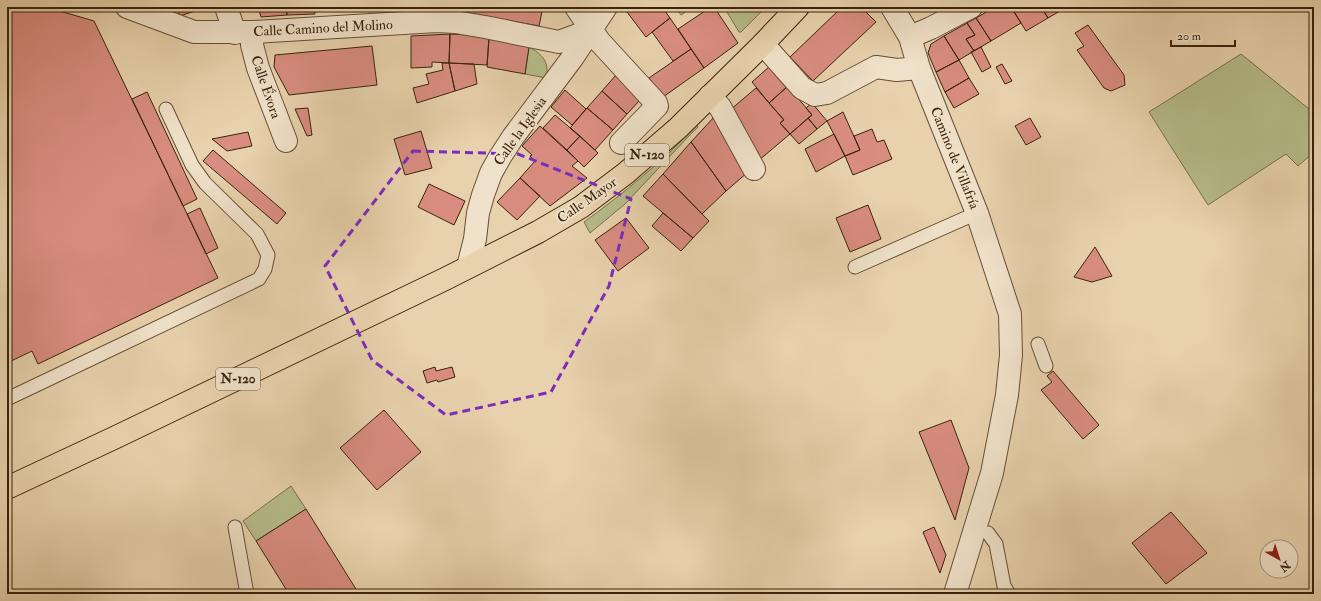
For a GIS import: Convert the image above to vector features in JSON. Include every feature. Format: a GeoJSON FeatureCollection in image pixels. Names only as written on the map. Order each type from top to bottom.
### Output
{"type":"FeatureCollection","features":[{"type":"Feature","properties":{"kind":"highway","name":"Calle Mayor"},"geometry":{"type":"LineString","coordinates":[[468,267],[538,232],[587,203],[654,149],[763,44],[798,7]]}},
{"type":"Feature","properties":{"kind":"highway","name":"N-120"},"geometry":{"type":"LineString","coordinates":[[7,488],[121,435],[438,283],[468,267]]}},
{"type":"Feature","properties":{"kind":"street","name":"Calle Camino del Molino"},"geometry":{"type":"LineString","coordinates":[[127,7],[194,32],[244,32],[437,21],[455,22],[485,27],[559,42],[591,30]]}},
{"type":"Feature","properties":{"kind":"street","name":"Calle Évora"},"geometry":{"type":"LineString","coordinates":[[226,7],[252,45],[258,68],[286,141]]}},
{"type":"Feature","properties":{"kind":"street"},"geometry":{"type":"LineString","coordinates":[[576,7],[599,41],[656,103],[657,106],[620,143]]}},
{"type":"Feature","properties":{"kind":"street","name":"Calle la Iglesia"},"geometry":{"type":"LineString","coordinates":[[468,267],[475,239],[478,213],[488,181],[497,162],[513,137],[556,80],[606,7]]}},
{"type":"Feature","properties":{"kind":"street","name":"Camino de Villafría"},"geometry":{"type":"LineString","coordinates":[[892,7],[910,37],[919,68],[977,213],[1010,314],[1011,355],[1007,395],[992,473],[955,594]]}},
{"type":"Feature","properties":{"kind":"street"},"geometry":{"type":"LineString","coordinates":[[910,37],[971,7]]}},
{"type":"Feature","properties":{"kind":"street"},"geometry":{"type":"LineString","coordinates":[[763,44],[802,88],[815,95],[828,93],[876,67],[897,70],[919,68]]}},
{"type":"Feature","properties":{"kind":"street"},"geometry":{"type":"LineString","coordinates":[[710,96],[720,107],[754,170]]}},
{"type":"Feature","properties":{"kind":"lane"},"geometry":{"type":"LineString","coordinates":[[7,398],[259,279],[265,270],[268,255],[257,234],[205,183],[192,164],[166,109]]}},
{"type":"Feature","properties":{"kind":"lane"},"geometry":{"type":"LineString","coordinates":[[855,267],[977,213]]}},
{"type":"Feature","properties":{"kind":"lane"},"geometry":{"type":"LineString","coordinates":[[1038,344],[1046,366]]}},
{"type":"Feature","properties":{"kind":"lane"},"geometry":{"type":"LineString","coordinates":[[235,527],[247,594]]}},
{"type":"Feature","properties":{"kind":"lane"},"geometry":{"type":"LineString","coordinates":[[988,533],[996,544],[1004,586],[1009,594]]}},
{"type":"Feature","properties":{"kind":"highlighted area"},"geometry":{"type":"Polygon","coordinates":[[[413,151],[518,154],[631,199],[609,286],[551,392],[446,415],[372,360],[325,266],[413,151]]]}},
{"type":"Feature","properties":{"kind":"green space"},"geometry":{"type":"Polygon","coordinates":[[[675,7],[693,7],[681,15],[675,7]]]}},
{"type":"Feature","properties":{"kind":"green space"},"geometry":{"type":"Polygon","coordinates":[[[724,7],[766,7],[741,32],[739,32],[724,7]]]}},
{"type":"Feature","properties":{"kind":"green space"},"geometry":{"type":"Polygon","coordinates":[[[529,47],[544,59],[547,67],[546,78],[525,74],[529,47]]]}},
{"type":"Feature","properties":{"kind":"green space"},"geometry":{"type":"Polygon","coordinates":[[[1241,54],[1314,113],[1314,152],[1298,166],[1286,154],[1208,205],[1149,112],[1241,54]]]}},
{"type":"Feature","properties":{"kind":"green space"},"geometry":{"type":"Polygon","coordinates":[[[697,125],[698,127],[625,204],[590,233],[584,222],[614,200],[670,152],[697,125]]]}},
{"type":"Feature","properties":{"kind":"green space"},"geometry":{"type":"Polygon","coordinates":[[[291,486],[306,509],[256,541],[243,521],[291,486]]]}},
{"type":"Feature","properties":{"kind":"building"},"geometry":{"type":"Polygon","coordinates":[[[7,7],[46,7],[94,21],[218,278],[38,364],[32,351],[7,363],[7,7]]]}},
{"type":"Feature","properties":{"kind":"building"},"geometry":{"type":"Polygon","coordinates":[[[177,7],[204,7],[204,8],[180,16],[177,7]]]}},
{"type":"Feature","properties":{"kind":"building"},"geometry":{"type":"Polygon","coordinates":[[[258,7],[286,7],[287,15],[261,17],[258,7]]]}},
{"type":"Feature","properties":{"kind":"building"},"geometry":{"type":"Polygon","coordinates":[[[286,7],[314,7],[315,14],[287,15],[286,7]]]}},
{"type":"Feature","properties":{"kind":"building"},"geometry":{"type":"Polygon","coordinates":[[[436,7],[543,7],[539,26],[436,7]]]}},
{"type":"Feature","properties":{"kind":"building"},"geometry":{"type":"Polygon","coordinates":[[[633,7],[662,7],[670,18],[646,37],[627,12],[633,7]]]}},
{"type":"Feature","properties":{"kind":"building"},"geometry":{"type":"Polygon","coordinates":[[[711,7],[714,7],[738,43],[704,68],[678,29],[711,7]]]}},
{"type":"Feature","properties":{"kind":"building"},"geometry":{"type":"Polygon","coordinates":[[[842,7],[861,7],[876,22],[813,81],[790,57],[842,7]]]}},
{"type":"Feature","properties":{"kind":"building"},"geometry":{"type":"Polygon","coordinates":[[[995,7],[1011,7],[1021,23],[991,41],[976,18],[995,7]]]}},
{"type":"Feature","properties":{"kind":"building"},"geometry":{"type":"Polygon","coordinates":[[[1011,7],[1041,7],[1048,18],[1026,31],[1011,7]]]}},
{"type":"Feature","properties":{"kind":"building"},"geometry":{"type":"Polygon","coordinates":[[[1041,7],[1067,7],[1048,18],[1041,7]]]}},
{"type":"Feature","properties":{"kind":"building"},"geometry":{"type":"Polygon","coordinates":[[[670,18],[691,49],[673,61],[652,32],[670,18]]]}},
{"type":"Feature","properties":{"kind":"building"},"geometry":{"type":"Polygon","coordinates":[[[976,18],[991,41],[974,51],[966,39],[975,35],[967,23],[976,18]]]}},
{"type":"Feature","properties":{"kind":"building"},"geometry":{"type":"Polygon","coordinates":[[[967,23],[975,35],[966,39],[974,51],[959,60],[944,36],[967,23]]]}},
{"type":"Feature","properties":{"kind":"building"},"geometry":{"type":"Polygon","coordinates":[[[1088,25],[1124,75],[1125,85],[1111,91],[1104,88],[1077,50],[1084,46],[1075,33],[1088,25]]]}},
{"type":"Feature","properties":{"kind":"building"},"geometry":{"type":"Polygon","coordinates":[[[450,34],[489,36],[487,65],[449,63],[450,34]]]}},
{"type":"Feature","properties":{"kind":"building"},"geometry":{"type":"Polygon","coordinates":[[[450,34],[449,63],[432,62],[432,67],[411,68],[411,36],[450,34]]]}},
{"type":"Feature","properties":{"kind":"building"},"geometry":{"type":"Polygon","coordinates":[[[944,36],[959,60],[936,72],[928,53],[931,44],[944,36]]]}},
{"type":"Feature","properties":{"kind":"building"},"geometry":{"type":"Polygon","coordinates":[[[489,39],[529,47],[525,74],[487,67],[489,39]]]}},
{"type":"Feature","properties":{"kind":"building"},"geometry":{"type":"Polygon","coordinates":[[[372,46],[377,85],[289,95],[274,67],[275,55],[372,46]]]}},
{"type":"Feature","properties":{"kind":"building"},"geometry":{"type":"Polygon","coordinates":[[[981,47],[991,67],[982,72],[971,52],[981,47]]]}},
{"type":"Feature","properties":{"kind":"building"},"geometry":{"type":"Polygon","coordinates":[[[691,49],[704,68],[663,97],[649,78],[691,49]]]}},
{"type":"Feature","properties":{"kind":"building"},"geometry":{"type":"Polygon","coordinates":[[[959,60],[969,78],[945,92],[936,72],[959,60]]]}},
{"type":"Feature","properties":{"kind":"building"},"geometry":{"type":"Polygon","coordinates":[[[442,63],[449,63],[455,91],[417,103],[413,88],[429,84],[426,74],[443,70],[442,63]]]}},
{"type":"Feature","properties":{"kind":"building"},"geometry":{"type":"Polygon","coordinates":[[[449,63],[474,64],[477,84],[455,91],[449,63]]]}},
{"type":"Feature","properties":{"kind":"building"},"geometry":{"type":"Polygon","coordinates":[[[1002,64],[1012,81],[1005,84],[996,67],[1002,64]]]}},
{"type":"Feature","properties":{"kind":"building"},"geometry":{"type":"Polygon","coordinates":[[[770,66],[788,86],[769,103],[752,82],[770,66]]]}},
{"type":"Feature","properties":{"kind":"building"},"geometry":{"type":"Polygon","coordinates":[[[616,75],[641,99],[627,114],[602,91],[616,75]]]}},
{"type":"Feature","properties":{"kind":"building"},"geometry":{"type":"Polygon","coordinates":[[[969,78],[979,94],[954,108],[945,92],[969,78]]]}},
{"type":"Feature","properties":{"kind":"building"},"geometry":{"type":"Polygon","coordinates":[[[788,86],[812,115],[790,134],[780,123],[784,120],[769,103],[788,86]]]}},
{"type":"Feature","properties":{"kind":"building"},"geometry":{"type":"Polygon","coordinates":[[[756,88],[784,120],[780,123],[790,134],[758,161],[730,110],[756,88]]]}},
{"type":"Feature","properties":{"kind":"building"},"geometry":{"type":"Polygon","coordinates":[[[565,90],[586,109],[572,125],[551,107],[565,90]]]}},
{"type":"Feature","properties":{"kind":"building"},"geometry":{"type":"Polygon","coordinates":[[[602,91],[627,114],[613,130],[587,108],[602,91]]]}},
{"type":"Feature","properties":{"kind":"building"},"geometry":{"type":"Polygon","coordinates":[[[147,92],[197,199],[183,206],[132,99],[147,92]]]}},
{"type":"Feature","properties":{"kind":"building"},"geometry":{"type":"Polygon","coordinates":[[[812,103],[827,121],[817,129],[808,118],[812,115],[806,108],[812,103]]]}},
{"type":"Feature","properties":{"kind":"building"},"geometry":{"type":"Polygon","coordinates":[[[308,108],[312,135],[307,136],[295,109],[308,108]]]}},
{"type":"Feature","properties":{"kind":"building"},"geometry":{"type":"Polygon","coordinates":[[[587,108],[613,130],[595,150],[570,128],[587,108]]]}},
{"type":"Feature","properties":{"kind":"building"},"geometry":{"type":"Polygon","coordinates":[[[843,112],[860,150],[845,156],[827,121],[843,112]]]}},
{"type":"Feature","properties":{"kind":"building"},"geometry":{"type":"Polygon","coordinates":[[[555,115],[580,136],[567,150],[543,128],[555,115]]]}},
{"type":"Feature","properties":{"kind":"building"},"geometry":{"type":"Polygon","coordinates":[[[715,116],[748,172],[726,191],[691,142],[715,116]]]}},
{"type":"Feature","properties":{"kind":"building"},"geometry":{"type":"Polygon","coordinates":[[[808,118],[817,129],[799,144],[790,134],[808,118]]]}},
{"type":"Feature","properties":{"kind":"building"},"geometry":{"type":"Polygon","coordinates":[[[1030,118],[1041,137],[1026,145],[1015,126],[1030,118]]]}},
{"type":"Feature","properties":{"kind":"building"},"geometry":{"type":"Polygon","coordinates":[[[540,126],[578,161],[572,166],[587,178],[550,206],[520,178],[535,161],[530,156],[532,155],[522,146],[540,126]]]}},
{"type":"Feature","properties":{"kind":"building"},"geometry":{"type":"Polygon","coordinates":[[[872,129],[877,142],[884,140],[892,159],[853,175],[845,156],[860,150],[854,136],[872,129]]]}},
{"type":"Feature","properties":{"kind":"building"},"geometry":{"type":"Polygon","coordinates":[[[421,131],[432,168],[405,175],[394,139],[421,131]]]}},
{"type":"Feature","properties":{"kind":"building"},"geometry":{"type":"Polygon","coordinates":[[[248,132],[252,146],[227,151],[212,139],[248,132]]]}},
{"type":"Feature","properties":{"kind":"building"},"geometry":{"type":"Polygon","coordinates":[[[834,134],[845,156],[816,172],[805,149],[834,134]]]}},
{"type":"Feature","properties":{"kind":"building"},"geometry":{"type":"Polygon","coordinates":[[[580,136],[598,153],[584,167],[567,150],[580,136]]]}},
{"type":"Feature","properties":{"kind":"building"},"geometry":{"type":"Polygon","coordinates":[[[691,142],[726,191],[702,214],[663,174],[691,142]]]}},
{"type":"Feature","properties":{"kind":"building"},"geometry":{"type":"Polygon","coordinates":[[[213,150],[286,213],[277,224],[203,161],[213,150]]]}},
{"type":"Feature","properties":{"kind":"building"},"geometry":{"type":"Polygon","coordinates":[[[663,174],[709,221],[693,238],[643,196],[663,174]]]}},
{"type":"Feature","properties":{"kind":"building"},"geometry":{"type":"Polygon","coordinates":[[[520,178],[540,196],[517,220],[497,202],[520,178]]]}},
{"type":"Feature","properties":{"kind":"building"},"geometry":{"type":"Polygon","coordinates":[[[429,184],[465,201],[454,225],[418,207],[429,184]]]}},
{"type":"Feature","properties":{"kind":"building"},"geometry":{"type":"Polygon","coordinates":[[[868,205],[881,239],[850,252],[836,218],[868,205]]]}},
{"type":"Feature","properties":{"kind":"building"},"geometry":{"type":"Polygon","coordinates":[[[200,208],[218,248],[206,254],[187,214],[200,208]]]}},
{"type":"Feature","properties":{"kind":"building"},"geometry":{"type":"Polygon","coordinates":[[[663,213],[693,238],[681,251],[652,226],[663,213]]]}},
{"type":"Feature","properties":{"kind":"building"},"geometry":{"type":"Polygon","coordinates":[[[626,218],[649,248],[618,271],[595,240],[626,218]]]}},
{"type":"Feature","properties":{"kind":"building"},"geometry":{"type":"Polygon","coordinates":[[[1095,247],[1112,276],[1092,282],[1074,277],[1095,247]]]}},
{"type":"Feature","properties":{"kind":"building"},"geometry":{"type":"Polygon","coordinates":[[[435,367],[436,371],[452,367],[455,377],[438,382],[437,380],[427,383],[423,371],[435,367]]]}},
{"type":"Feature","properties":{"kind":"building"},"geometry":{"type":"Polygon","coordinates":[[[1053,371],[1099,425],[1083,439],[1041,390],[1052,382],[1047,376],[1053,371]]]}},
{"type":"Feature","properties":{"kind":"building"},"geometry":{"type":"Polygon","coordinates":[[[384,410],[421,452],[377,490],[340,448],[384,410]]]}},
{"type":"Feature","properties":{"kind":"building"},"geometry":{"type":"Polygon","coordinates":[[[951,420],[969,468],[955,520],[919,432],[951,420]]]}},
{"type":"Feature","properties":{"kind":"building"},"geometry":{"type":"Polygon","coordinates":[[[306,509],[359,594],[289,594],[256,541],[306,509]]]}},
{"type":"Feature","properties":{"kind":"building"},"geometry":{"type":"Polygon","coordinates":[[[1171,512],[1207,553],[1166,584],[1132,543],[1171,512]]]}},
{"type":"Feature","properties":{"kind":"building"},"geometry":{"type":"Polygon","coordinates":[[[934,527],[946,555],[940,573],[923,532],[934,527]]]}}]}
